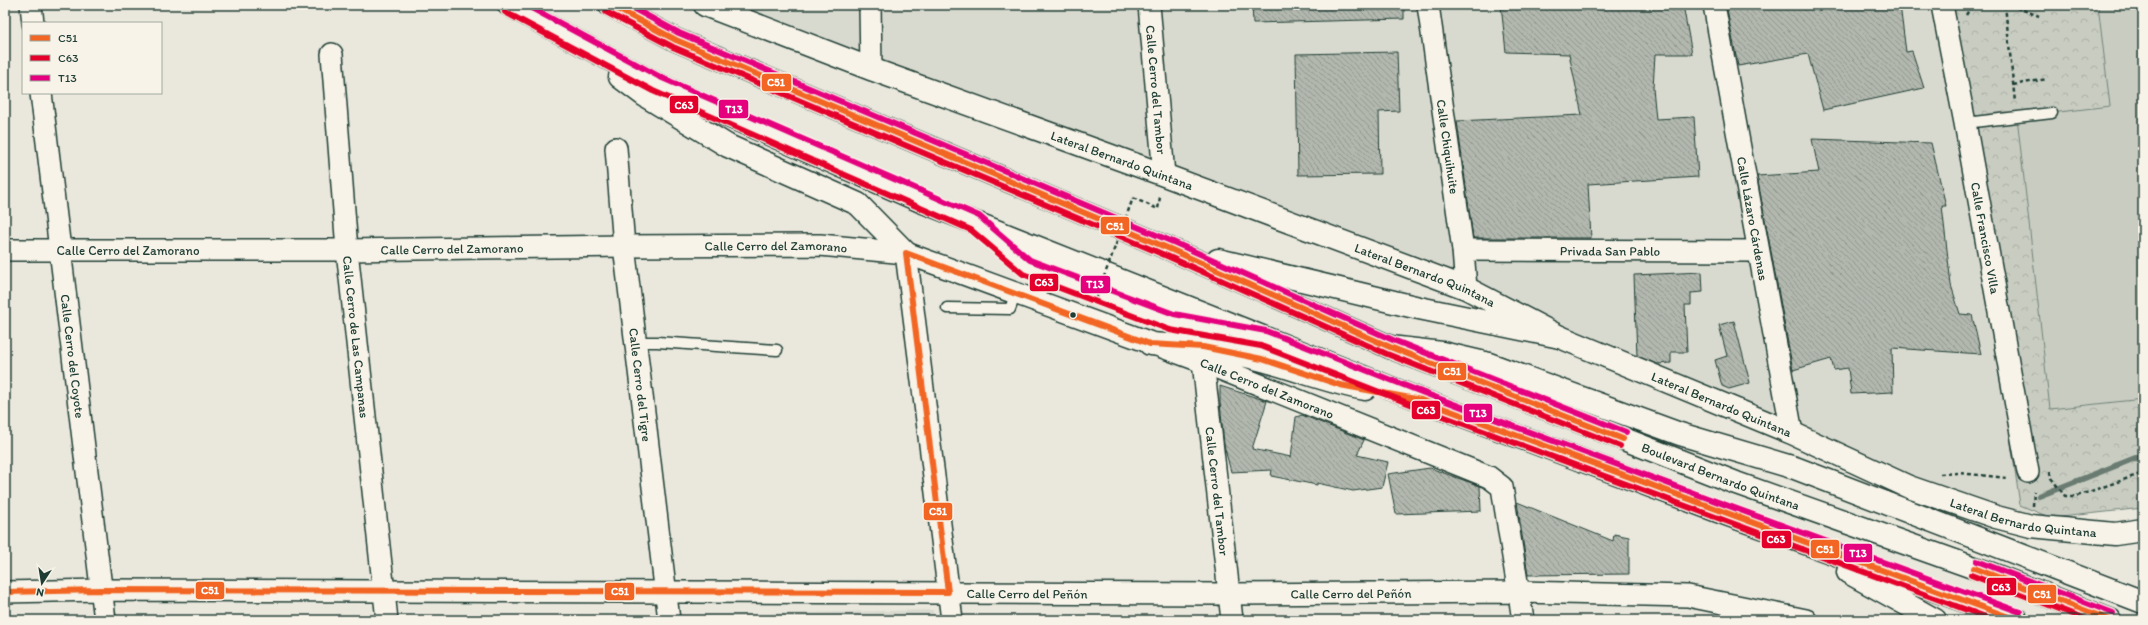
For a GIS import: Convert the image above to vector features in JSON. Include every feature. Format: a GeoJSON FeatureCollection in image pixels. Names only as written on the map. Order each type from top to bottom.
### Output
{"type":"FeatureCollection","features":[{"type":"Feature","properties":{"kind":"main road"},"geometry":{"type":"LineString","coordinates":[[509,5],[656,84],[923,202],[1421,400],[1715,510],[2017,620]]}},
{"type":"Feature","properties":{"kind":"main road","name":"Boulevard Bernardo Quintana"},"geometry":{"type":"LineString","coordinates":[[610,5],[676,40],[1170,249],[1390,347],[1736,483],[1989,573],[2110,620]]}},
{"type":"Feature","properties":{"kind":"main road","name":"Lateral Bernardo Quintana"},"geometry":{"type":"LineString","coordinates":[[705,5],[871,69],[1164,175],[1466,288],[1560,337],[1792,433],[1909,487],[1996,517],[2031,526],[2115,534],[2143,530]]}},
{"type":"Feature","properties":{"kind":"main road"},"geometry":{"type":"LineString","coordinates":[[564,34],[644,95],[728,146],[858,204],[906,253]]}},
{"type":"Feature","properties":{"kind":"main road"},"geometry":{"type":"LineString","coordinates":[[1170,249],[1420,308],[1560,337]]}},
{"type":"Feature","properties":{"kind":"main road"},"geometry":{"type":"LineString","coordinates":[[1150,344],[1203,347],[1262,360],[1340,384],[1421,400]]}},
{"type":"Feature","properties":{"kind":"main road"},"geometry":{"type":"LineString","coordinates":[[1390,347],[1442,353],[1489,364],[1680,434],[1795,468],[2143,602]]}},
{"type":"Feature","properties":{"kind":"main road"},"geometry":{"type":"LineString","coordinates":[[1715,510],[1869,581],[1935,620]]}},
{"type":"Feature","properties":{"kind":"street"},"geometry":{"type":"LineString","coordinates":[[31,5],[33,22]]}},
{"type":"Feature","properties":{"kind":"street"},"geometry":{"type":"LineString","coordinates":[[870,5],[871,69]]}},
{"type":"Feature","properties":{"kind":"street","name":"Calle Cerro del Tambor"},"geometry":{"type":"LineString","coordinates":[[1149,5],[1164,175]]}},
{"type":"Feature","properties":{"kind":"street","name":"Calle Chiquihuite"},"geometry":{"type":"LineString","coordinates":[[1428,5],[1463,250],[1466,288]]}},
{"type":"Feature","properties":{"kind":"street","name":"Calle Lázaro Cárdenas"},"geometry":{"type":"LineString","coordinates":[[1714,5],[1757,251],[1792,433]]}},
{"type":"Feature","properties":{"kind":"street","name":"Calle Francisco Villa"},"geometry":{"type":"LineString","coordinates":[[1942,5],[2031,479]]}},
{"type":"Feature","properties":{"kind":"street","name":"Calle Cerro de Las Campanas"},"geometry":{"type":"LineString","coordinates":[[332,54],[347,250],[387,620]]}},
{"type":"Feature","properties":{"kind":"street","name":"Calle Cerro del Coyote"},"geometry":{"type":"LineString","coordinates":[[41,94],[105,620]]}},
{"type":"Feature","properties":{"kind":"street","name":"Calle Cerro del Tigre"},"geometry":{"type":"LineString","coordinates":[[616,148],[624,246],[669,620]]}},
{"type":"Feature","properties":{"kind":"street","name":"Calle Cerro del Zamorano"},"geometry":{"type":"LineString","coordinates":[[5,250],[347,250],[820,245],[906,253],[1150,344],[1203,362],[1489,477],[1502,487],[1520,592]]}},
{"type":"Feature","properties":{"kind":"street","name":"Privada San Pablo"},"geometry":{"type":"LineString","coordinates":[[1463,250],[1757,251]]}},
{"type":"Feature","properties":{"kind":"street"},"geometry":{"type":"LineString","coordinates":[[906,253],[952,620]]}},
{"type":"Feature","properties":{"kind":"street","name":"Calle Cerro del Tambor"},"geometry":{"type":"LineString","coordinates":[[1203,362],[1232,620]]}},
{"type":"Feature","properties":{"kind":"street","name":"Calle Cerro del Peñón"},"geometry":{"type":"LineString","coordinates":[[5,592],[101,590],[666,590],[1228,594],[1520,592],[1688,596],[1799,619]]}},
{"type":"Feature","properties":{"kind":"street"},"geometry":{"type":"LineString","coordinates":[[1520,592],[1523,620]]}},
{"type":"Feature","properties":{"kind":"lane"},"geometry":{"type":"LineString","coordinates":[[1965,123],[2052,113]]}},
{"type":"Feature","properties":{"kind":"lane"},"geometry":{"type":"LineString","coordinates":[[947,308],[1010,309],[1016,293]]}},
{"type":"Feature","properties":{"kind":"lane"},"geometry":{"type":"LineString","coordinates":[[636,342],[777,350]]}},
{"type":"Feature","properties":{"kind":"path"},"geometry":{"type":"LineString","coordinates":[[2005,5],[2017,117]]}},
{"type":"Feature","properties":{"kind":"path"},"geometry":{"type":"LineString","coordinates":[[2010,5],[2039,16]]}},
{"type":"Feature","properties":{"kind":"path"},"geometry":{"type":"LineString","coordinates":[[2013,85],[2046,79]]}},
{"type":"Feature","properties":{"kind":"path"},"geometry":{"type":"LineString","coordinates":[[1094,304],[1133,198],[1158,209]]}},
{"type":"Feature","properties":{"kind":"path"},"geometry":{"type":"LineString","coordinates":[[1909,487],[1937,474],[1959,473],[2031,479],[2034,502]]}},
{"type":"Feature","properties":{"kind":"path"},"geometry":{"type":"LineString","coordinates":[[2051,478],[2065,496],[2077,496],[2143,473]]}},
{"type":"Feature","properties":{"kind":"shaded area"},"geometry":{"type":"Polygon","coordinates":[[[705,5],[1942,5],[2028,472],[2031,526],[1996,517],[1466,288],[705,5]]]}},
{"type":"Feature","properties":{"kind":"shaded area"},"geometry":{"type":"Polygon","coordinates":[[[933,610],[934,620],[691,620],[691,615],[933,610]]]}},
{"type":"Feature","properties":{"kind":"green space"},"geometry":{"type":"Polygon","coordinates":[[[1947,5],[2143,5],[2143,508],[2051,518],[2020,505],[1947,5]]]}},
{"type":"Feature","properties":{"kind":"green space"},"geometry":{"type":"Polygon","coordinates":[[[2098,5],[2143,5],[2143,399],[2050,409],[2017,117],[2110,106],[2098,5]]]}},
{"type":"Feature","properties":{"kind":"building"},"geometry":{"type":"Polygon","coordinates":[[[1252,5],[1404,5],[1404,19],[1253,23],[1252,5]]]}},
{"type":"Feature","properties":{"kind":"building"},"geometry":{"type":"Polygon","coordinates":[[[1501,5],[1683,5],[1692,54],[1655,54],[1653,88],[1656,119],[1694,117],[1698,177],[1588,184],[1591,238],[1473,238],[1457,121],[1582,115],[1569,54],[1506,52],[1501,5]]]}},
{"type":"Feature","properties":{"kind":"building"},"geometry":{"type":"Polygon","coordinates":[[[1726,5],[1900,5],[1906,52],[1912,51],[1924,88],[1823,110],[1808,54],[1738,66],[1726,5]]]}},
{"type":"Feature","properties":{"kind":"building"},"geometry":{"type":"Polygon","coordinates":[[[1397,52],[1399,111],[1379,112],[1380,174],[1298,175],[1296,54],[1397,52]]]}},
{"type":"Feature","properties":{"kind":"building"},"geometry":{"type":"Polygon","coordinates":[[[1812,139],[1931,143],[1946,206],[1942,206],[1951,285],[1960,314],[1972,315],[1981,354],[1892,348],[1893,392],[1851,394],[1848,368],[1834,370],[1831,359],[1793,370],[1757,176],[1819,172],[1812,139]]]}},
{"type":"Feature","properties":{"kind":"building"},"geometry":{"type":"Polygon","coordinates":[[[1702,272],[1703,292],[1691,293],[1691,305],[1685,305],[1687,352],[1671,352],[1671,363],[1657,364],[1637,356],[1634,275],[1702,272]]]}},
{"type":"Feature","properties":{"kind":"building"},"geometry":{"type":"Polygon","coordinates":[[[1734,321],[1750,383],[1729,389],[1722,386],[1715,360],[1727,356],[1719,325],[1734,321]]]}},
{"type":"Feature","properties":{"kind":"building"},"geometry":{"type":"Polygon","coordinates":[[[1220,386],[1267,401],[1252,449],[1291,457],[1296,417],[1302,415],[1364,440],[1357,455],[1388,462],[1382,487],[1353,491],[1317,483],[1317,485],[1271,476],[1272,470],[1231,472],[1224,445],[1220,386]]]}},
{"type":"Feature","properties":{"kind":"building"},"geometry":{"type":"Polygon","coordinates":[[[1430,468],[1480,486],[1481,511],[1396,514],[1388,474],[1430,468]]]}},
{"type":"Feature","properties":{"kind":"building"},"geometry":{"type":"Polygon","coordinates":[[[1517,502],[1613,541],[1614,534],[1629,537],[1629,574],[1528,575],[1517,502]]]}},
{"type":"Feature","properties":{"kind":"waterway"},"geometry":{"type":"LineString","coordinates":[[2039,496],[2143,455]]}},
{"type":"Feature","properties":{"kind":"transit line","name":"T13"},"geometry":{"type":"LineString","coordinates":[[526,5],[660,77],[979,216],[1030,260],[1174,314],[1266,331],[1424,393],[2020,612]]}},
{"type":"Feature","properties":{"kind":"transit line","name":"C51"},"geometry":{"type":"LineString","coordinates":[[610,5],[676,40],[1170,249],[1390,347],[1623,439]]}},
{"type":"Feature","properties":{"kind":"transit line","name":"T13"},"geometry":{"type":"LineString","coordinates":[[627,5],[679,33],[1173,242],[1393,340],[1626,432]]}},
{"type":"Feature","properties":{"kind":"transit line","name":"C63"},"geometry":{"type":"LineString","coordinates":[[505,12],[653,91],[971,230],[1023,274],[1170,330],[1261,346],[1418,407],[1994,620]]}},
{"type":"Feature","properties":{"kind":"transit line","name":"C63"},"geometry":{"type":"LineString","coordinates":[[606,12],[673,47],[1167,256],[1387,354],[1620,446]]}},
{"type":"Feature","properties":{"kind":"transit line","name":"C51"},"geometry":{"type":"LineString","coordinates":[[5,592],[101,590],[948,592],[906,253],[1150,344],[1203,347],[1262,359],[1340,385],[1421,400],[2017,620]]}},
{"type":"Feature","properties":{"kind":"transit line","name":"T13"},"geometry":{"type":"LineString","coordinates":[[1977,561],[2113,613]]}},
{"type":"Feature","properties":{"kind":"transit line","name":"C51"},"geometry":{"type":"LineString","coordinates":[[1974,568],[2110,620]]}},
{"type":"Feature","properties":{"kind":"transit line","name":"C63"},"geometry":{"type":"LineString","coordinates":[[1971,575],[2088,620]]}}]}
